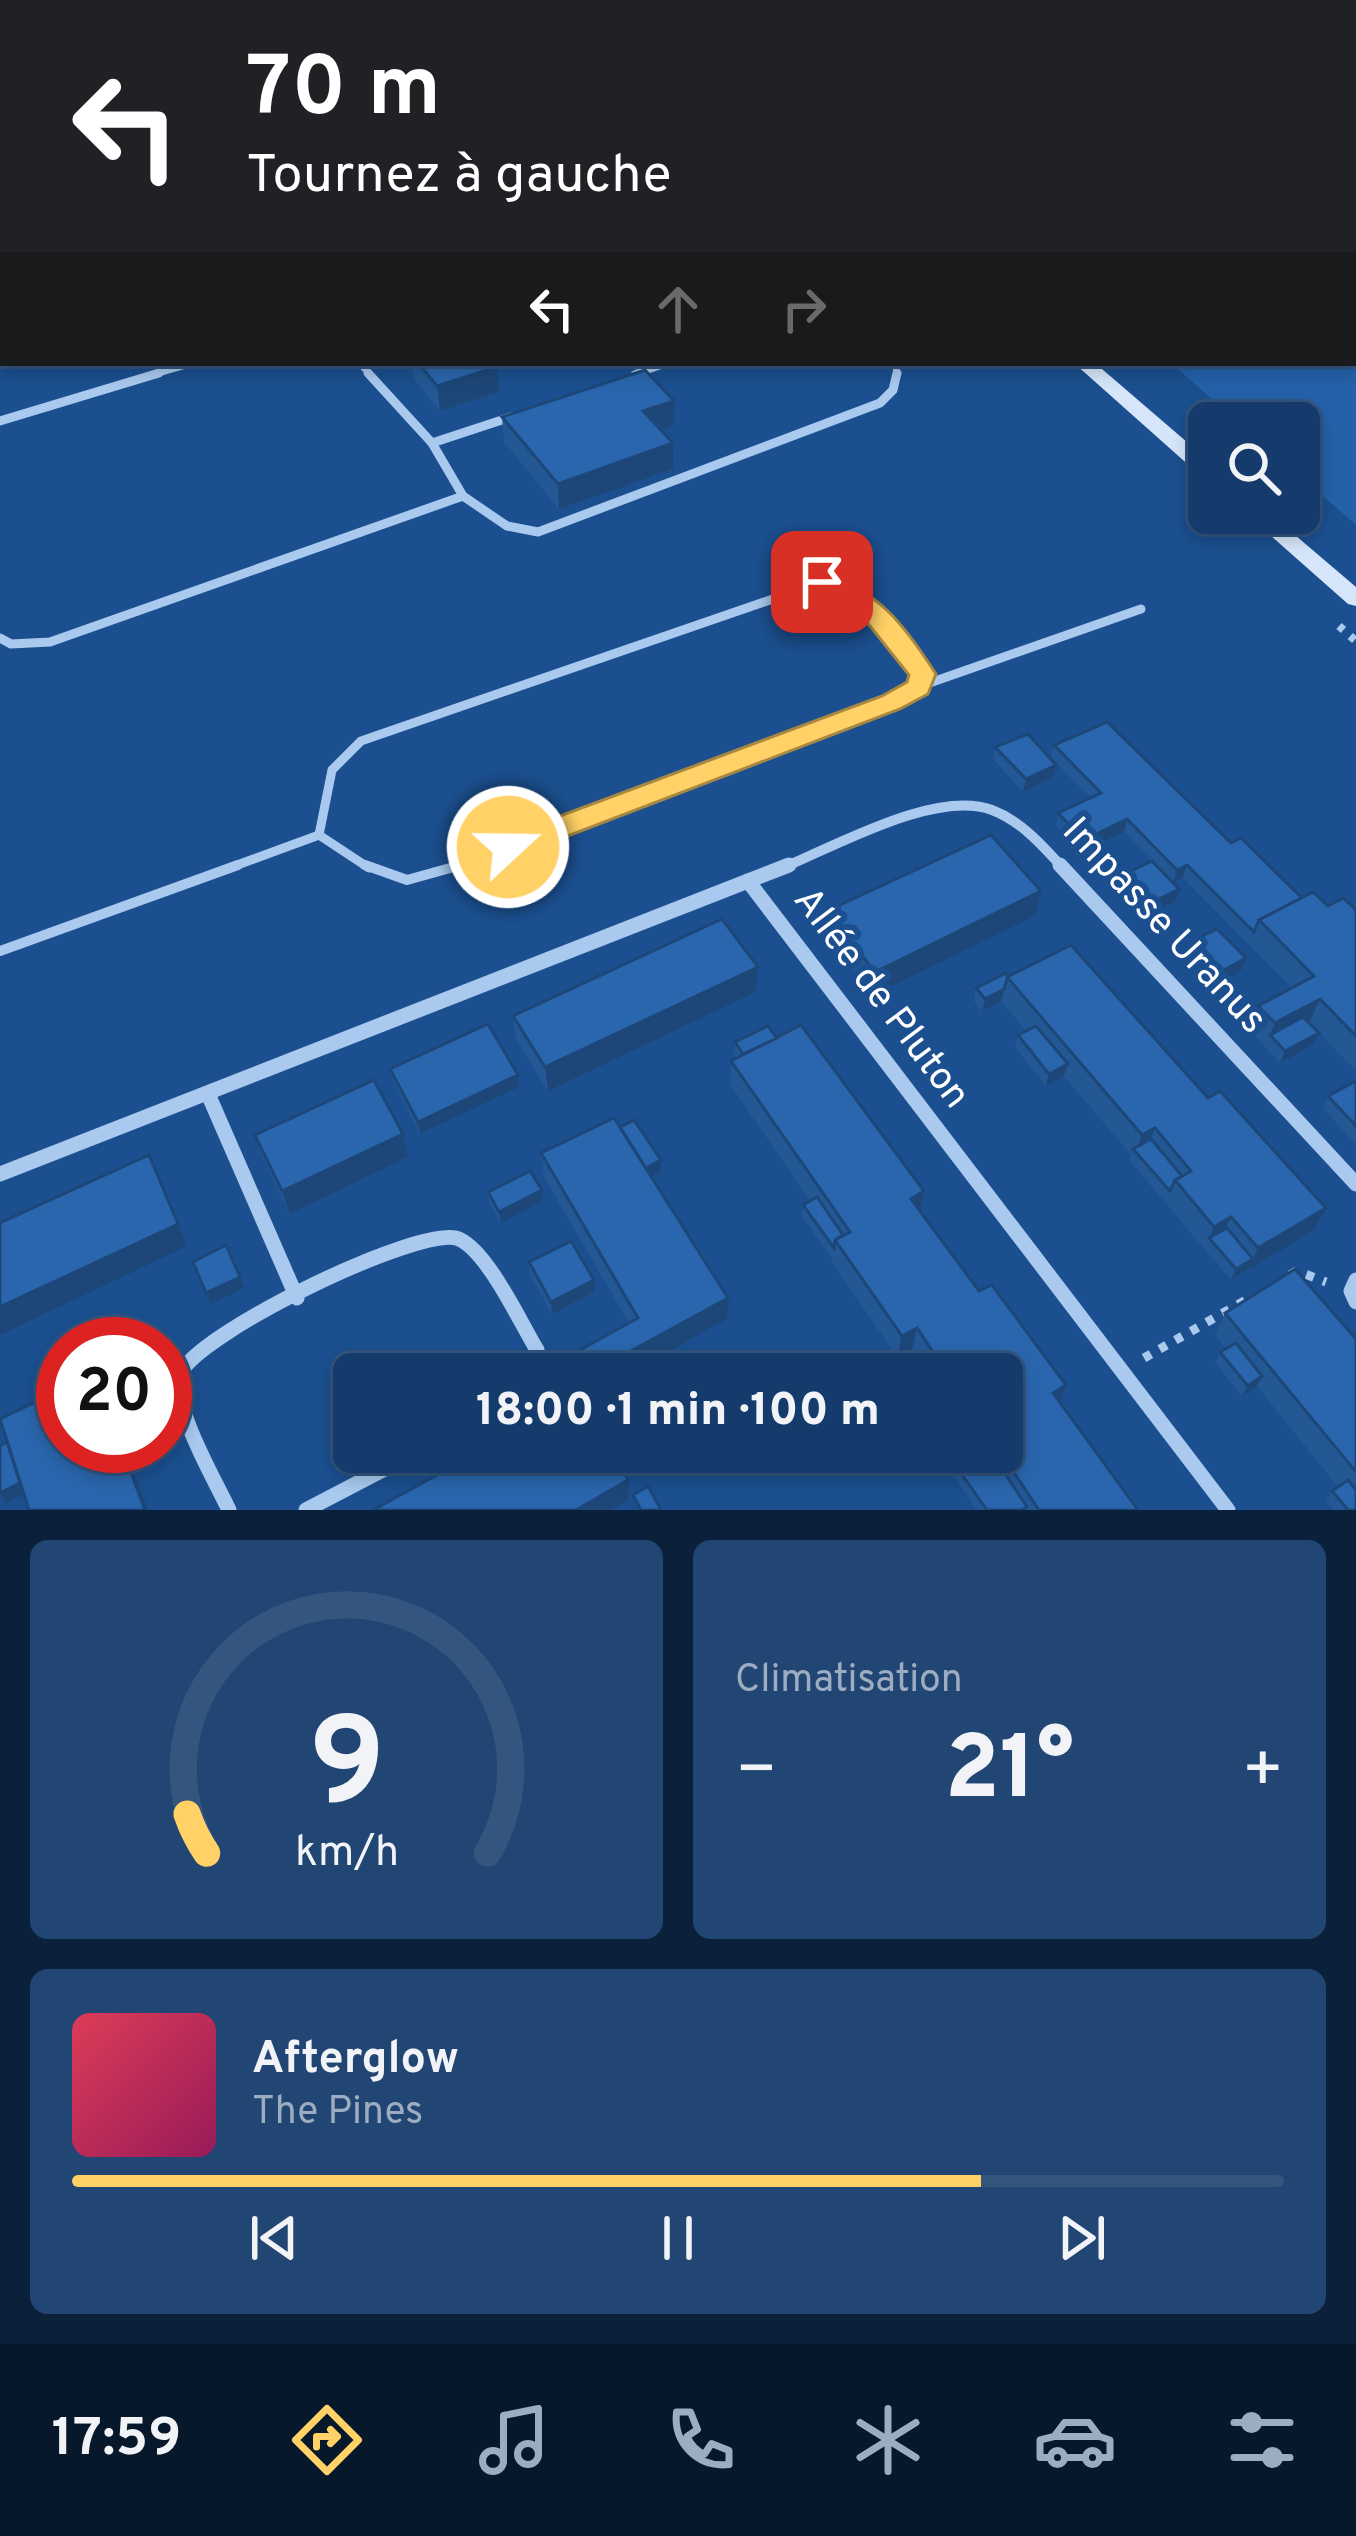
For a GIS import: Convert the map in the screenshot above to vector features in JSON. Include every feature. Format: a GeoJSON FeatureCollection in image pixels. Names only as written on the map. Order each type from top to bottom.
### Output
{"type":"FeatureCollection","features":[{"type":"Feature","properties":{"kind":"main road"},"geometry":{"type":"LineString","coordinates":[[1089,367],[1188,454]]}},
{"type":"Feature","properties":{"kind":"main road"},"geometry":{"type":"LineString","coordinates":[[1280,534],[1356,599]]}},
{"type":"Feature","properties":{"kind":"street","name":"Impasse Uranus"},"geometry":{"type":"LineString","coordinates":[[748,881],[944,803],[990,809],[1030,832],[1356,1184]]}},
{"type":"Feature","properties":{"kind":"street","name":"Allée de Pluton"},"geometry":{"type":"LineString","coordinates":[[0,1174],[748,881],[1228,1510]]}},
{"type":"Feature","properties":{"kind":"street"},"geometry":{"type":"LineString","coordinates":[[208,1094],[297,1298]]}},
{"type":"Feature","properties":{"kind":"street"},"geometry":{"type":"LineString","coordinates":[[229,1510],[177,1395],[178,1376],[207,1344],[297,1298],[431,1238],[464,1240],[477,1251],[536,1353]]}},
{"type":"Feature","properties":{"kind":"street"},"geometry":{"type":"LineString","coordinates":[[306,1510],[377,1473]]}},
{"type":"Feature","properties":{"kind":"lane"},"geometry":{"type":"LineString","coordinates":[[0,421],[184,366]]}},
{"type":"Feature","properties":{"kind":"lane"},"geometry":{"type":"LineString","coordinates":[[362,366],[432,443],[463,496],[507,526],[538,532],[880,403],[895,390],[896,366]]}},
{"type":"Feature","properties":{"kind":"lane"},"geometry":{"type":"LineString","coordinates":[[627,378],[661,366]]}},
{"type":"Feature","properties":{"kind":"lane"},"geometry":{"type":"LineString","coordinates":[[432,443],[519,414]]}},
{"type":"Feature","properties":{"kind":"lane"},"geometry":{"type":"LineString","coordinates":[[0,638],[11,644],[50,642],[463,496]]}},
{"type":"Feature","properties":{"kind":"lane"},"geometry":{"type":"LineString","coordinates":[[319,835],[331,765],[340,752],[822,582],[860,596],[884,621],[922,674],[918,687]]}},
{"type":"Feature","properties":{"kind":"lane"},"geometry":{"type":"LineString","coordinates":[[0,951],[319,835],[344,847],[380,877],[400,884],[423,879],[891,703],[918,687],[1141,609]]}},
{"type":"Feature","properties":{"kind":"path"},"geometry":{"type":"LineString","coordinates":[[1278,1282],[1297,1271],[1354,1291]]}},
{"type":"Feature","properties":{"kind":"path"},"geometry":{"type":"LineString","coordinates":[[1122,1371],[1258,1293]]}},
{"type":"Feature","properties":{"kind":"shaded area"},"geometry":{"type":"Polygon","coordinates":[[[1174,366],[1356,366],[1356,525],[1320,493],[1320,402],[1215,402],[1174,366]]]}},
{"type":"Feature","properties":{"kind":"building"},"geometry":{"type":"Polygon","coordinates":[[[420,366],[497,367],[437,386],[420,366]]]}},
{"type":"Feature","properties":{"kind":"building"},"geometry":{"type":"Polygon","coordinates":[[[645,370],[674,401],[643,411],[673,443],[558,484],[502,417],[645,370]]]}},
{"type":"Feature","properties":{"kind":"building"},"geometry":{"type":"Polygon","coordinates":[[[1107,722],[1231,843],[1241,838],[1302,898],[1259,920],[1254,932],[1187,865],[1177,870],[1127,819],[1084,840],[1058,813],[1101,793],[1054,745],[1107,722]]]}},
{"type":"Feature","properties":{"kind":"building"},"geometry":{"type":"Polygon","coordinates":[[[1028,734],[1056,765],[1026,779],[995,747],[1028,734]]]}},
{"type":"Feature","properties":{"kind":"building"},"geometry":{"type":"Polygon","coordinates":[[[991,835],[1041,891],[875,972],[827,911],[991,835]]]}},
{"type":"Feature","properties":{"kind":"building"},"geometry":{"type":"Polygon","coordinates":[[[1152,861],[1179,889],[1147,905],[1119,877],[1152,861]]]}},
{"type":"Feature","properties":{"kind":"building"},"geometry":{"type":"Polygon","coordinates":[[[1313,892],[1328,906],[1343,898],[1356,910],[1356,1036],[1320,999],[1275,1023],[1258,1006],[1314,976],[1259,920],[1313,892]]]}},
{"type":"Feature","properties":{"kind":"building"},"geometry":{"type":"Polygon","coordinates":[[[722,919],[758,967],[545,1067],[513,1016],[722,919]]]}},
{"type":"Feature","properties":{"kind":"building"},"geometry":{"type":"Polygon","coordinates":[[[1217,929],[1246,958],[1213,976],[1184,945],[1217,929]]]}},
{"type":"Feature","properties":{"kind":"building"},"geometry":{"type":"Polygon","coordinates":[[[1071,945],[1208,1098],[1220,1091],[1326,1208],[1258,1248],[1231,1217],[1214,1227],[1175,1180],[1191,1171],[1155,1128],[1142,1135],[1007,977],[1071,945]]]}},
{"type":"Feature","properties":{"kind":"building"},"geometry":{"type":"Polygon","coordinates":[[[1006,973],[1004,989],[985,999],[976,988],[1006,973]]]}},
{"type":"Feature","properties":{"kind":"building"},"geometry":{"type":"Polygon","coordinates":[[[1303,1017],[1319,1033],[1285,1051],[1270,1035],[1303,1017]]]}},
{"type":"Feature","properties":{"kind":"building"},"geometry":{"type":"Polygon","coordinates":[[[488,1024],[518,1075],[418,1122],[390,1069],[488,1024]]]}},
{"type":"Feature","properties":{"kind":"building"},"geometry":{"type":"Polygon","coordinates":[[[801,1025],[924,1191],[911,1199],[979,1291],[992,1285],[1066,1385],[1053,1393],[1138,1510],[1039,1510],[1014,1473],[1023,1473],[1023,1353],[934,1353],[917,1328],[902,1336],[835,1240],[850,1232],[731,1061],[801,1025]]]}},
{"type":"Feature","properties":{"kind":"building"},"geometry":{"type":"Polygon","coordinates":[[[768,1026],[777,1038],[743,1054],[735,1042],[768,1026]]]}},
{"type":"Feature","properties":{"kind":"building"},"geometry":{"type":"Polygon","coordinates":[[[1036,1026],[1068,1064],[1049,1074],[1018,1035],[1036,1026]]]}},
{"type":"Feature","properties":{"kind":"building"},"geometry":{"type":"Polygon","coordinates":[[[374,1080],[403,1134],[282,1191],[255,1135],[374,1080]]]}},
{"type":"Feature","properties":{"kind":"building"},"geometry":{"type":"Polygon","coordinates":[[[1356,1081],[1356,1126],[1328,1096],[1356,1081]]]}},
{"type":"Feature","properties":{"kind":"building"},"geometry":{"type":"Polygon","coordinates":[[[614,1118],[728,1298],[627,1353],[584,1353],[582,1349],[638,1318],[541,1153],[614,1118]]]}},
{"type":"Feature","properties":{"kind":"building"},"geometry":{"type":"Polygon","coordinates":[[[634,1120],[661,1160],[646,1168],[620,1127],[634,1120]]]}},
{"type":"Feature","properties":{"kind":"building"},"geometry":{"type":"Polygon","coordinates":[[[1151,1139],[1182,1176],[1170,1191],[1133,1149],[1151,1139]]]}},
{"type":"Feature","properties":{"kind":"building"},"geometry":{"type":"Polygon","coordinates":[[[149,1155],[178,1224],[0,1307],[0,1223],[149,1155]]]}},
{"type":"Feature","properties":{"kind":"building"},"geometry":{"type":"Polygon","coordinates":[[[530,1171],[542,1190],[499,1212],[488,1192],[530,1171]]]}},
{"type":"Feature","properties":{"kind":"building"},"geometry":{"type":"Polygon","coordinates":[[[817,1197],[843,1235],[835,1240],[834,1248],[803,1205],[817,1197]]]}},
{"type":"Feature","properties":{"kind":"building"},"geometry":{"type":"Polygon","coordinates":[[[1227,1228],[1253,1259],[1236,1269],[1209,1238],[1227,1228]]]}},
{"type":"Feature","properties":{"kind":"building"},"geometry":{"type":"Polygon","coordinates":[[[571,1241],[594,1280],[551,1302],[529,1262],[571,1241]]]}},
{"type":"Feature","properties":{"kind":"building"},"geometry":{"type":"Polygon","coordinates":[[[226,1245],[240,1277],[206,1293],[193,1262],[226,1245]]]}},
{"type":"Feature","properties":{"kind":"building"},"geometry":{"type":"Polygon","coordinates":[[[1295,1269],[1356,1339],[1356,1472],[1225,1313],[1295,1269]]]}},
{"type":"Feature","properties":{"kind":"building"},"geometry":{"type":"Polygon","coordinates":[[[1236,1343],[1262,1376],[1248,1386],[1220,1352],[1236,1343]]]}},
{"type":"Feature","properties":{"kind":"building"},"geometry":{"type":"Polygon","coordinates":[[[36,1402],[36,1473],[131,1473],[145,1510],[29,1510],[0,1419],[36,1402]]]}},
{"type":"Feature","properties":{"kind":"building"},"geometry":{"type":"Polygon","coordinates":[[[7,1442],[20,1483],[0,1493],[0,1446],[7,1442]]]}},
{"type":"Feature","properties":{"kind":"building"},"geometry":{"type":"Polygon","coordinates":[[[441,1473],[624,1473],[628,1480],[576,1510],[373,1510],[441,1473]]]}},
{"type":"Feature","properties":{"kind":"building"},"geometry":{"type":"Polygon","coordinates":[[[961,1473],[1005,1473],[1027,1507],[987,1510],[961,1473]]]}},
{"type":"Feature","properties":{"kind":"building"},"geometry":{"type":"Polygon","coordinates":[[[1348,1480],[1356,1490],[1356,1510],[1348,1510],[1332,1491],[1348,1480]]]}},
{"type":"Feature","properties":{"kind":"building"},"geometry":{"type":"Polygon","coordinates":[[[648,1486],[661,1510],[641,1510],[633,1495],[648,1486]]]}},
{"type":"Feature","properties":{"kind":"route"},"geometry":{"type":"LineString","coordinates":[[508,847],[891,703],[918,687],[922,674],[884,621],[860,596],[841,585],[822,582]]}}]}
